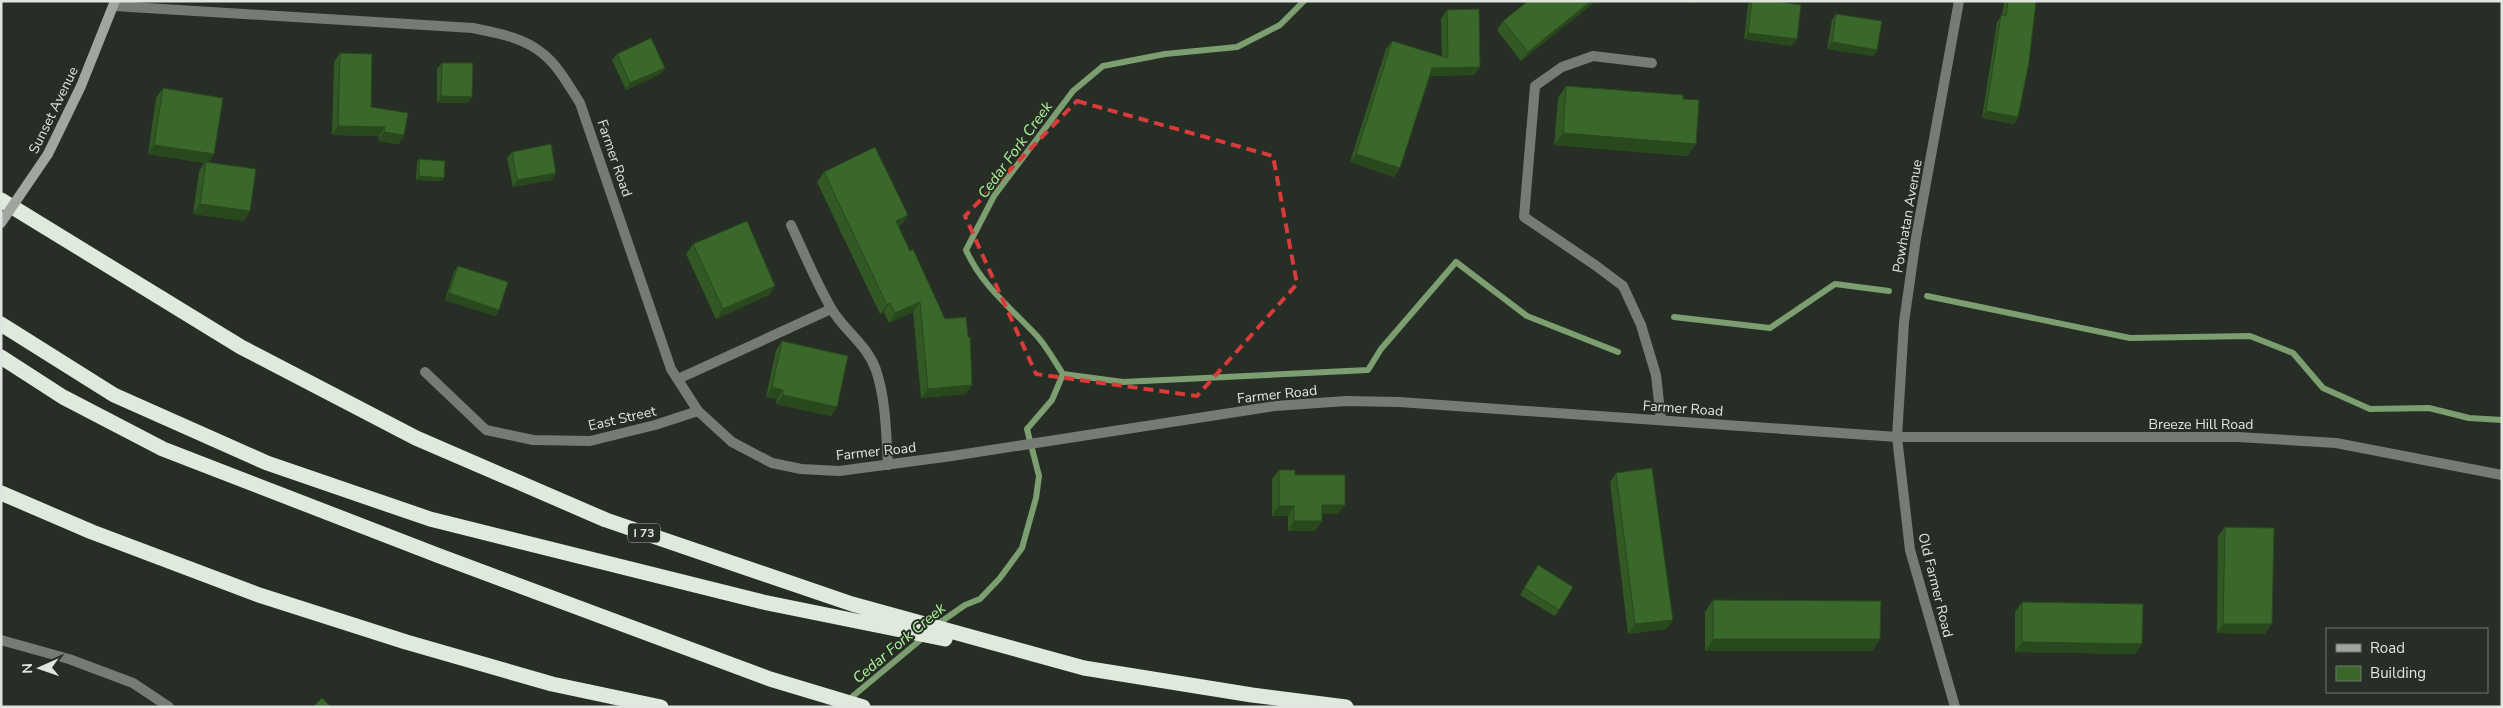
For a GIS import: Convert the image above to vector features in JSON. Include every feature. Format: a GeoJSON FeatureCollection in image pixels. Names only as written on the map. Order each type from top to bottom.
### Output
{"type":"FeatureCollection","features":[{"type":"Feature","properties":{"kind":"highway","name":"I 73"},"geometry":{"type":"LineString","coordinates":[[1,200],[241,347],[416,438],[606,520],[852,604],[1084,668],[1252,695],[1346,707]]}},
{"type":"Feature","properties":{"kind":"highway"},"geometry":{"type":"LineString","coordinates":[[1,324],[114,395],[266,463],[430,518],[763,602],[1084,668]]}},
{"type":"Feature","properties":{"kind":"highway"},"geometry":{"type":"LineString","coordinates":[[1,358],[63,397],[163,449],[437,555],[770,679],[863,707]]}},
{"type":"Feature","properties":{"kind":"highway"},"geometry":{"type":"LineString","coordinates":[[1,493],[92,532],[259,595],[406,642],[552,684],[661,707]]}},
{"type":"Feature","properties":{"kind":"main road","name":"Sunset Avenue"},"geometry":{"type":"LineString","coordinates":[[1,223],[48,154],[115,4]]}},
{"type":"Feature","properties":{"kind":"street","name":"Powhatan Avenue"},"geometry":{"type":"LineString","coordinates":[[1897,437],[1904,322],[1913,257],[1959,1]]}},
{"type":"Feature","properties":{"kind":"street","name":"Farmer Road"},"geometry":{"type":"LineString","coordinates":[[115,4],[473,28],[511,37],[542,53],[560,73],[580,103],[672,369],[698,411],[732,442],[772,463],[801,469],[839,471],[1015,447],[1276,406],[1346,402],[1399,402],[1897,437]]}},
{"type":"Feature","properties":{"kind":"street"},"geometry":{"type":"LineString","coordinates":[[1652,63],[1593,56],[1562,67],[1535,86],[1524,217],[1595,264],[1623,286],[1641,324],[1656,375],[1661,420]]}},
{"type":"Feature","properties":{"kind":"street"},"geometry":{"type":"LineString","coordinates":[[791,225],[831,309],[845,328],[864,347],[876,369],[886,427],[888,464]]}},
{"type":"Feature","properties":{"kind":"street"},"geometry":{"type":"LineString","coordinates":[[678,379],[831,309]]}},
{"type":"Feature","properties":{"kind":"street","name":"East Street"},"geometry":{"type":"LineString","coordinates":[[425,372],[486,430],[533,440],[590,441],[655,425],[698,411]]}},
{"type":"Feature","properties":{"kind":"street","name":"Breeze Hill Road"},"geometry":{"type":"LineString","coordinates":[[1897,437],[2238,437],[2336,443],[2502,475]]}},
{"type":"Feature","properties":{"kind":"street","name":"Old Farmer Road"},"geometry":{"type":"LineString","coordinates":[[1897,437],[1910,550],[1955,707]]}},
{"type":"Feature","properties":{"kind":"street"},"geometry":{"type":"LineString","coordinates":[[1,640],[69,659],[133,684],[169,707]]}},
{"type":"Feature","properties":{"kind":"highlighted area"},"geometry":{"type":"Polygon","coordinates":[[[1077,101],[1273,156],[1297,284],[1197,396],[1036,374],[965,216],[1077,101]]]}},
{"type":"Feature","properties":{"kind":"building"},"geometry":{"type":"Polygon","coordinates":[[[1528,1],[1591,1],[1528,52],[1503,21],[1528,1]]]}},
{"type":"Feature","properties":{"kind":"building"},"geometry":{"type":"Polygon","coordinates":[[[1752,1],[1775,1],[1801,5],[1797,39],[1748,33],[1752,1]]]}},
{"type":"Feature","properties":{"kind":"building"},"geometry":{"type":"Polygon","coordinates":[[[2008,1],[2036,1],[2029,62],[2018,117],[1986,111],[2001,15],[2006,16],[2008,1]]]}},
{"type":"Feature","properties":{"kind":"building"},"geometry":{"type":"Polygon","coordinates":[[[1479,9],[1480,67],[1432,68],[1400,168],[1356,154],[1392,41],[1448,58],[1447,10],[1479,9]]]}},
{"type":"Feature","properties":{"kind":"building"},"geometry":{"type":"Polygon","coordinates":[[[1836,14],[1882,21],[1877,50],[1832,42],[1836,14]]]}},
{"type":"Feature","properties":{"kind":"building"},"geometry":{"type":"Polygon","coordinates":[[[651,38],[665,68],[630,83],[617,54],[651,38]]]}},
{"type":"Feature","properties":{"kind":"building"},"geometry":{"type":"Polygon","coordinates":[[[340,53],[372,54],[371,107],[408,113],[404,135],[384,132],[385,127],[338,126],[340,53]]]}},
{"type":"Feature","properties":{"kind":"building"},"geometry":{"type":"Polygon","coordinates":[[[442,63],[473,63],[472,97],[441,96],[442,63]]]}},
{"type":"Feature","properties":{"kind":"building"},"geometry":{"type":"Polygon","coordinates":[[[1566,86],[1683,95],[1683,99],[1699,100],[1696,144],[1563,133],[1566,86]]]}},
{"type":"Feature","properties":{"kind":"building"},"geometry":{"type":"Polygon","coordinates":[[[163,88],[223,98],[214,154],[154,145],[163,88]]]}},
{"type":"Feature","properties":{"kind":"building"},"geometry":{"type":"Polygon","coordinates":[[[551,144],[556,173],[517,180],[512,152],[551,144]]]}},
{"type":"Feature","properties":{"kind":"building"},"geometry":{"type":"Polygon","coordinates":[[[875,147],[908,215],[896,221],[910,251],[913,249],[945,319],[966,317],[968,337],[970,337],[972,385],[928,389],[920,302],[895,313],[890,303],[887,305],[824,172],[875,147]]]}},
{"type":"Feature","properties":{"kind":"building"},"geometry":{"type":"Polygon","coordinates":[[[419,159],[445,161],[444,178],[419,176],[419,159]]]}},
{"type":"Feature","properties":{"kind":"building"},"geometry":{"type":"Polygon","coordinates":[[[206,162],[256,169],[250,211],[200,204],[206,162]]]}},
{"type":"Feature","properties":{"kind":"building"},"geometry":{"type":"Polygon","coordinates":[[[747,221],[775,286],[723,309],[693,244],[747,221]]]}},
{"type":"Feature","properties":{"kind":"building"},"geometry":{"type":"Polygon","coordinates":[[[458,266],[508,282],[499,310],[449,293],[458,266]]]}},
{"type":"Feature","properties":{"kind":"building"},"geometry":{"type":"Polygon","coordinates":[[[782,341],[848,356],[837,407],[783,395],[783,390],[772,387],[782,341]]]}},
{"type":"Feature","properties":{"kind":"building"},"geometry":{"type":"Polygon","coordinates":[[[1652,468],[1673,620],[1635,624],[1616,473],[1652,468]]]}},
{"type":"Feature","properties":{"kind":"building"},"geometry":{"type":"Polygon","coordinates":[[[1279,470],[1295,470],[1295,475],[1345,475],[1345,505],[1322,505],[1322,521],[1294,521],[1294,506],[1279,506],[1279,470]]]}},
{"type":"Feature","properties":{"kind":"building"},"geometry":{"type":"Polygon","coordinates":[[[2225,527],[2274,528],[2272,624],[2223,624],[2225,527]]]}},
{"type":"Feature","properties":{"kind":"building"},"geometry":{"type":"Polygon","coordinates":[[[1538,565],[1573,587],[1559,610],[1524,588],[1538,565]]]}},
{"type":"Feature","properties":{"kind":"building"},"geometry":{"type":"Polygon","coordinates":[[[1713,600],[1881,601],[1880,639],[1713,639],[1713,600]]]}},
{"type":"Feature","properties":{"kind":"building"},"geometry":{"type":"Polygon","coordinates":[[[2022,602],[2143,604],[2142,644],[2022,642],[2022,602]]]}},
{"type":"Feature","properties":{"kind":"building"},"geometry":{"type":"Polygon","coordinates":[[[322,698],[331,707],[313,707],[322,698]]]}},
{"type":"Feature","properties":{"kind":"waterway","name":"Cedar Fork Creek"},"geometry":{"type":"LineString","coordinates":[[935,626],[965,605],[980,599],[1000,578],[1022,548],[1036,498],[1039,476],[1027,429],[1052,400],[1063,374],[1041,340],[980,275],[966,250],[994,196],[1073,91],[1103,66],[1165,54],[1237,47],[1280,25],[1304,1]]}},
{"type":"Feature","properties":{"kind":"waterway"},"geometry":{"type":"LineString","coordinates":[[1063,374],[1123,382],[1368,370],[1381,349],[1456,262],[1527,316],[1618,352]]}},
{"type":"Feature","properties":{"kind":"waterway"},"geometry":{"type":"LineString","coordinates":[[1674,317],[1770,328],[1835,284],[1889,291]]}},
{"type":"Feature","properties":{"kind":"waterway"},"geometry":{"type":"LineString","coordinates":[[1927,296],[2130,338],[2250,336],[2293,353],[2323,388],[2370,409],[2429,408],[2469,418],[2502,420]]}},
{"type":"Feature","properties":{"kind":"waterway","name":"Cedar Fork Creek"},"geometry":{"type":"LineString","coordinates":[[847,701],[924,637]]}}]}
